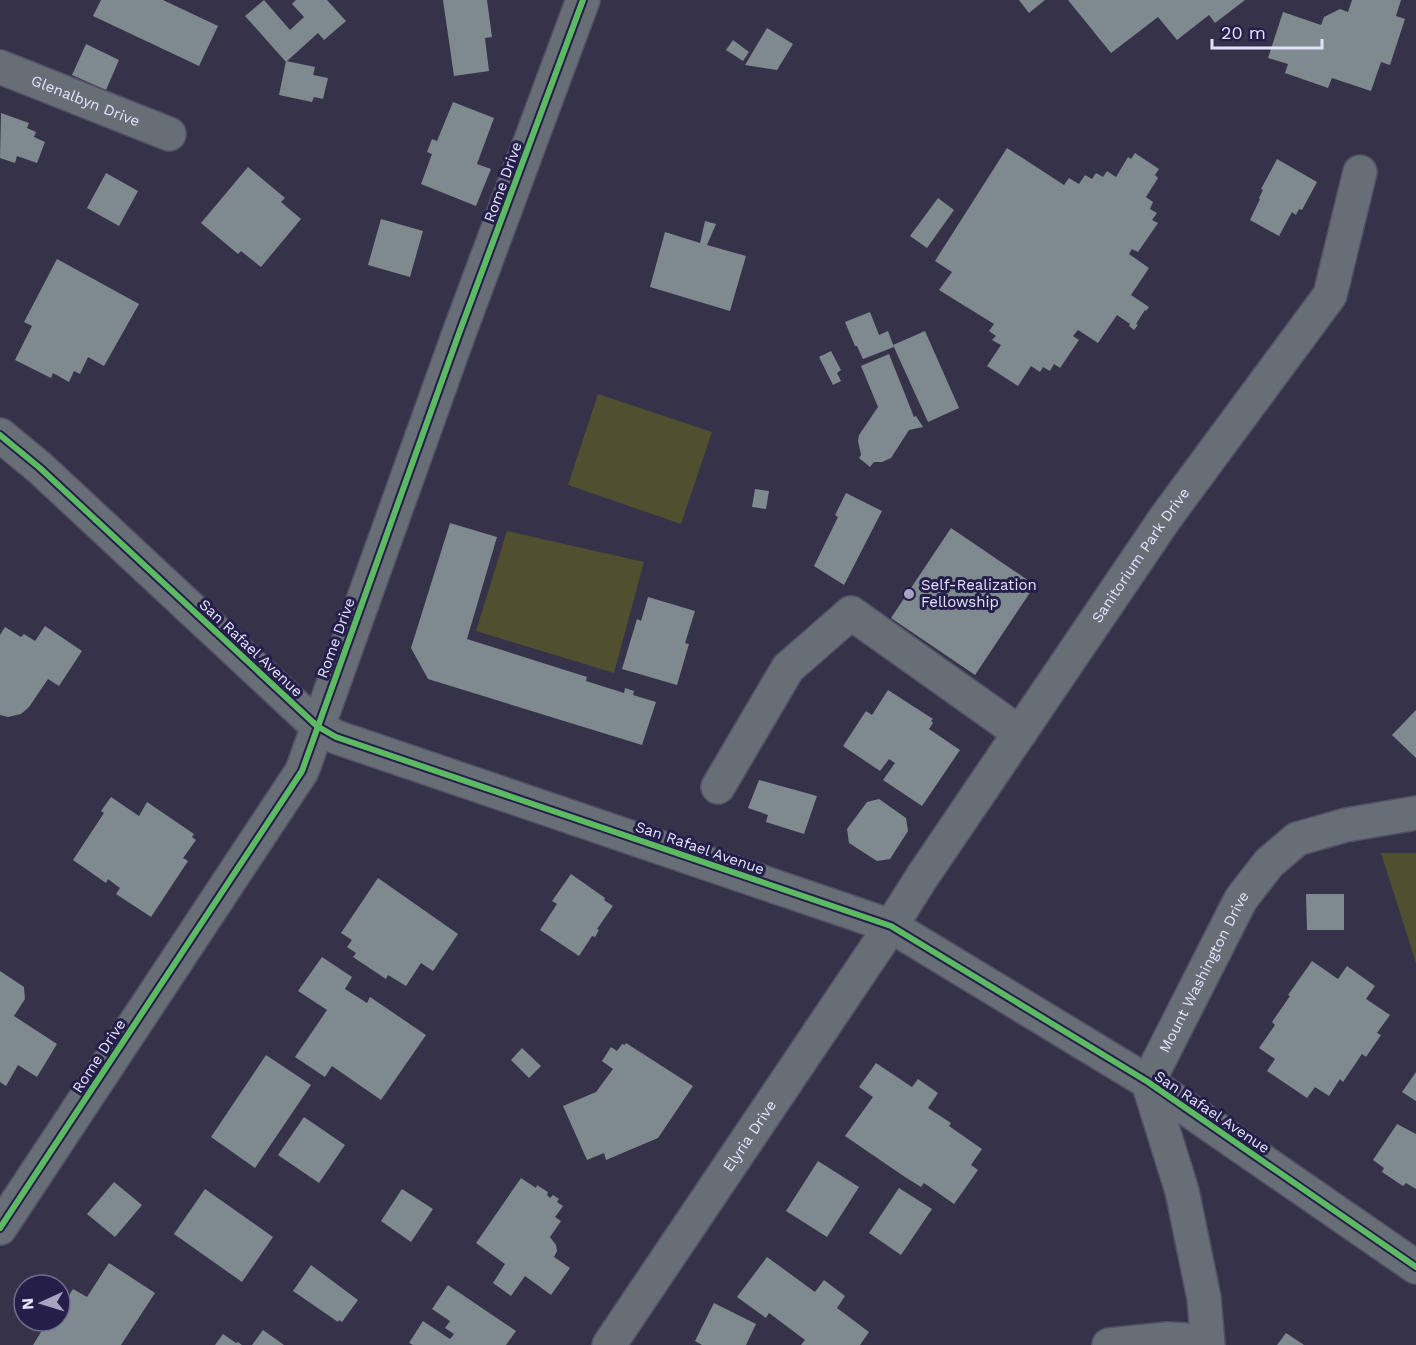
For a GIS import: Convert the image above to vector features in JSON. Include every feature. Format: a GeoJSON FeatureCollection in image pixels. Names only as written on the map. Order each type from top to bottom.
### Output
{"type":"FeatureCollection","features":[{"type":"Feature","properties":{"kind":"street","name":"Rome Drive"},"geometry":{"type":"LineString","coordinates":[[0,1228],[302,771],[583,0]]}},
{"type":"Feature","properties":{"kind":"street","name":"Glenalbyn Drive"},"geometry":{"type":"LineString","coordinates":[[0,67],[169,134]]}},
{"type":"Feature","properties":{"kind":"street","name":"Sanitorium Park Drive"},"geometry":{"type":"LineString","coordinates":[[891,926],[916,885],[1166,517],[1330,295],[1360,172]]}},
{"type":"Feature","properties":{"kind":"street","name":"San Rafael Avenue"},"geometry":{"type":"LineString","coordinates":[[0,435],[40,468],[317,726],[336,737],[891,926],[1148,1082],[1416,1267]]}},
{"type":"Feature","properties":{"kind":"street"},"geometry":{"type":"LineString","coordinates":[[717,787],[788,668],[851,613],[1020,733]]}},
{"type":"Feature","properties":{"kind":"street","name":"Mount Washington Drive"},"geometry":{"type":"LineString","coordinates":[[1148,1082],[1241,899],[1269,863],[1297,839],[1346,825],[1416,813]]}},
{"type":"Feature","properties":{"kind":"street","name":"Elyria Drive"},"geometry":{"type":"LineString","coordinates":[[609,1345],[891,926]]}},
{"type":"Feature","properties":{"kind":"street"},"geometry":{"type":"LineString","coordinates":[[1109,1345],[1167,1339],[1208,1343],[1204,1298],[1182,1191],[1148,1082]]}},
{"type":"Feature","properties":{"kind":"shaded area"},"geometry":{"type":"Polygon","coordinates":[[[598,394],[712,432],[681,524],[568,485],[598,394]]]}},
{"type":"Feature","properties":{"kind":"shaded area"},"geometry":{"type":"Polygon","coordinates":[[[507,531],[644,562],[614,673],[476,631],[507,531]]]}},
{"type":"Feature","properties":{"kind":"shaded area"},"geometry":{"type":"Polygon","coordinates":[[[1381,853],[1416,853],[1416,963],[1381,853]]]}},
{"type":"Feature","properties":{"kind":"building"},"geometry":{"type":"Polygon","coordinates":[[[101,0],[163,0],[218,26],[199,66],[93,16],[101,0]]]}},
{"type":"Feature","properties":{"kind":"building"},"geometry":{"type":"Polygon","coordinates":[[[264,0],[290,30],[304,17],[292,4],[296,0],[327,0],[346,21],[324,40],[318,33],[286,62],[245,16],[264,0]]]}},
{"type":"Feature","properties":{"kind":"building"},"geometry":{"type":"Polygon","coordinates":[[[443,0],[487,0],[492,37],[485,38],[489,71],[454,76],[443,0]]]}},
{"type":"Feature","properties":{"kind":"building"},"geometry":{"type":"Polygon","coordinates":[[[1019,0],[1045,0],[1029,13],[1019,0]]]}},
{"type":"Feature","properties":{"kind":"building"},"geometry":{"type":"Polygon","coordinates":[[[1068,0],[1245,0],[1215,23],[1209,15],[1177,40],[1158,17],[1111,53],[1068,0]]]}},
{"type":"Feature","properties":{"kind":"building"},"geometry":{"type":"Polygon","coordinates":[[[1352,0],[1401,0],[1396,16],[1405,19],[1390,65],[1381,62],[1371,91],[1332,78],[1328,88],[1285,73],[1288,64],[1268,58],[1283,12],[1321,25],[1324,17],[1340,9],[1348,12],[1352,0]]]}},
{"type":"Feature","properties":{"kind":"building"},"geometry":{"type":"Polygon","coordinates":[[[767,28],[793,44],[777,70],[745,65],[767,28]]]}},
{"type":"Feature","properties":{"kind":"building"},"geometry":{"type":"Polygon","coordinates":[[[733,40],[749,52],[743,61],[726,50],[733,40]]]}},
{"type":"Feature","properties":{"kind":"building"},"geometry":{"type":"Polygon","coordinates":[[[86,44],[119,60],[106,90],[72,75],[86,44]]]}},
{"type":"Feature","properties":{"kind":"building"},"geometry":{"type":"Polygon","coordinates":[[[286,61],[315,67],[313,75],[328,78],[323,99],[314,97],[312,102],[279,95],[286,61]]]}},
{"type":"Feature","properties":{"kind":"building"},"geometry":{"type":"Polygon","coordinates":[[[453,102],[494,118],[477,164],[491,169],[476,206],[421,184],[432,154],[427,152],[432,139],[437,141],[453,102]]]}},
{"type":"Feature","properties":{"kind":"building"},"geometry":{"type":"Polygon","coordinates":[[[1,113],[29,123],[27,128],[36,132],[34,137],[45,142],[37,163],[17,156],[15,163],[0,158],[1,113]]]}},
{"type":"Feature","properties":{"kind":"building"},"geometry":{"type":"Polygon","coordinates":[[[1007,148],[1064,185],[1069,178],[1079,184],[1085,175],[1092,179],[1096,173],[1103,177],[1107,171],[1116,177],[1128,157],[1131,159],[1135,153],[1159,169],[1155,175],[1158,178],[1146,197],[1153,202],[1150,209],[1157,213],[1152,220],[1158,223],[1138,252],[1132,249],[1129,254],[1149,268],[1131,295],[1149,307],[1136,324],[1138,325],[1134,330],[1129,326],[1130,324],[1117,315],[1098,343],[1078,330],[1073,336],[1079,340],[1060,368],[1054,364],[1050,371],[1043,367],[1040,372],[1031,366],[1018,386],[987,366],[1001,345],[992,340],[996,336],[989,331],[994,324],[939,290],[952,272],[935,261],[1007,148]]]}},
{"type":"Feature","properties":{"kind":"building"},"geometry":{"type":"Polygon","coordinates":[[[1277,159],[1317,182],[1302,210],[1299,209],[1296,215],[1292,212],[1279,236],[1250,220],[1260,199],[1263,190],[1261,189],[1277,159]]]}},
{"type":"Feature","properties":{"kind":"building"},"geometry":{"type":"Polygon","coordinates":[[[248,167],[285,198],[281,202],[301,219],[261,267],[241,251],[238,254],[201,223],[248,167]]]}},
{"type":"Feature","properties":{"kind":"building"},"geometry":{"type":"Polygon","coordinates":[[[106,173],[138,191],[119,226],[87,208],[106,173]]]}},
{"type":"Feature","properties":{"kind":"building"},"geometry":{"type":"Polygon","coordinates":[[[938,198],[954,210],[927,248],[910,236],[938,198]]]}},
{"type":"Feature","properties":{"kind":"building"},"geometry":{"type":"Polygon","coordinates":[[[381,219],[423,231],[410,277],[368,265],[381,219]]]}},
{"type":"Feature","properties":{"kind":"building"},"geometry":{"type":"Polygon","coordinates":[[[705,221],[716,224],[707,245],[746,256],[730,311],[650,287],[665,232],[700,243],[705,221]]]}},
{"type":"Feature","properties":{"kind":"building"},"geometry":{"type":"Polygon","coordinates":[[[57,259],[139,304],[104,366],[88,357],[80,374],[74,371],[69,382],[53,373],[51,378],[15,360],[32,326],[24,322],[57,259]]]}},
{"type":"Feature","properties":{"kind":"building"},"geometry":{"type":"Polygon","coordinates":[[[870,312],[879,335],[888,331],[894,347],[863,359],[845,322],[870,312]]]}},
{"type":"Feature","properties":{"kind":"building"},"geometry":{"type":"Polygon","coordinates":[[[925,331],[959,408],[928,422],[893,345],[925,331]]]}},
{"type":"Feature","properties":{"kind":"building"},"geometry":{"type":"Polygon","coordinates":[[[831,351],[841,370],[837,373],[841,381],[833,385],[819,357],[831,351]]]}},
{"type":"Feature","properties":{"kind":"building"},"geometry":{"type":"Polygon","coordinates":[[[889,354],[914,417],[916,416],[923,427],[909,430],[891,458],[882,462],[874,462],[870,467],[859,458],[861,455],[858,441],[859,435],[878,407],[861,366],[889,354]]]}},
{"type":"Feature","properties":{"kind":"building"},"geometry":{"type":"Polygon","coordinates":[[[755,489],[769,491],[766,509],[752,507],[755,489]]]}},
{"type":"Feature","properties":{"kind":"building"},"geometry":{"type":"Polygon","coordinates":[[[846,493],[882,511],[844,585],[814,566],[838,517],[835,515],[846,493]]]}},
{"type":"Feature","properties":{"kind":"building"},"geometry":{"type":"Polygon","coordinates":[[[450,523],[497,537],[467,639],[587,677],[586,681],[624,693],[625,688],[634,691],[633,695],[656,702],[642,745],[428,679],[411,648],[450,523]]]}},
{"type":"Feature","properties":{"kind":"building"},"geometry":{"type":"Polygon","coordinates":[[[951,528],[1035,585],[975,675],[891,618],[951,528]]]}},
{"type":"Feature","properties":{"kind":"building"},"geometry":{"type":"Polygon","coordinates":[[[648,597],[695,611],[685,643],[689,644],[677,685],[622,669],[637,619],[641,621],[648,597]]]}},
{"type":"Feature","properties":{"kind":"building"},"geometry":{"type":"Polygon","coordinates":[[[45,626],[82,651],[59,686],[48,679],[29,707],[21,714],[8,717],[0,715],[0,635],[5,627],[21,637],[24,634],[35,641],[45,626]]]}},
{"type":"Feature","properties":{"kind":"building"},"geometry":{"type":"Polygon","coordinates":[[[888,690],[933,719],[929,729],[960,750],[922,806],[883,780],[895,763],[889,759],[880,771],[843,746],[866,711],[872,715],[888,690]]]}},
{"type":"Feature","properties":{"kind":"building"},"geometry":{"type":"Polygon","coordinates":[[[1416,710],[1416,758],[1392,735],[1416,710]]]}},
{"type":"Feature","properties":{"kind":"building"},"geometry":{"type":"Polygon","coordinates":[[[759,780],[817,796],[804,834],[766,822],[768,815],[748,808],[759,780]]]}},
{"type":"Feature","properties":{"kind":"building"},"geometry":{"type":"Polygon","coordinates":[[[111,797],[139,816],[147,802],[194,834],[192,837],[196,840],[183,858],[188,861],[151,917],[116,894],[120,888],[108,879],[106,883],[73,860],[104,813],[101,811],[111,797]]]}},
{"type":"Feature","properties":{"kind":"building"},"geometry":{"type":"Polygon","coordinates":[[[879,799],[906,818],[908,831],[890,859],[877,861],[849,843],[847,829],[867,802],[879,799]]]}},
{"type":"Feature","properties":{"kind":"building"},"geometry":{"type":"Polygon","coordinates":[[[571,874],[613,906],[597,929],[599,930],[595,937],[592,936],[579,956],[540,930],[557,904],[552,901],[571,874]]]}},
{"type":"Feature","properties":{"kind":"building"},"geometry":{"type":"Polygon","coordinates":[[[378,878],[458,934],[433,971],[421,963],[406,986],[388,975],[386,979],[353,957],[356,953],[347,947],[352,940],[341,933],[378,878]]]}},
{"type":"Feature","properties":{"kind":"building"},"geometry":{"type":"Polygon","coordinates":[[[1306,894],[1344,894],[1344,930],[1307,930],[1306,894]]]}},
{"type":"Feature","properties":{"kind":"building"},"geometry":{"type":"Polygon","coordinates":[[[322,957],[352,977],[345,989],[367,1003],[370,997],[426,1035],[381,1100],[332,1066],[325,1077],[295,1057],[327,1010],[298,991],[322,957]]]}},
{"type":"Feature","properties":{"kind":"building"},"geometry":{"type":"Polygon","coordinates":[[[1312,961],[1338,979],[1347,966],[1375,986],[1366,999],[1390,1015],[1377,1033],[1381,1035],[1366,1057],[1362,1054],[1343,1082],[1340,1079],[1329,1096],[1315,1087],[1307,1098],[1267,1071],[1275,1059],[1259,1048],[1275,1025],[1272,1022],[1290,996],[1288,995],[1312,961]]]}},
{"type":"Feature","properties":{"kind":"building"},"geometry":{"type":"Polygon","coordinates":[[[0,971],[24,987],[25,999],[14,1016],[57,1044],[37,1077],[18,1065],[6,1086],[0,1082],[0,971]]]}},
{"type":"Feature","properties":{"kind":"building"},"geometry":{"type":"Polygon","coordinates":[[[626,1043],[693,1086],[658,1138],[606,1160],[604,1153],[587,1160],[563,1106],[596,1092],[613,1069],[602,1061],[611,1047],[617,1051],[622,1044],[626,1043]]]}},
{"type":"Feature","properties":{"kind":"building"},"geometry":{"type":"Polygon","coordinates":[[[522,1048],[541,1066],[529,1078],[511,1060],[522,1048]]]}},
{"type":"Feature","properties":{"kind":"building"},"geometry":{"type":"Polygon","coordinates":[[[266,1055],[311,1085],[255,1168],[211,1137],[266,1055]]]}},
{"type":"Feature","properties":{"kind":"building"},"geometry":{"type":"Polygon","coordinates":[[[876,1063],[912,1087],[918,1079],[938,1093],[928,1108],[951,1123],[949,1126],[982,1149],[971,1165],[978,1170],[954,1204],[924,1183],[921,1187],[845,1136],[873,1097],[859,1087],[876,1063]]]}},
{"type":"Feature","properties":{"kind":"building"},"geometry":{"type":"Polygon","coordinates":[[[1416,1072],[1416,1101],[1402,1092],[1416,1072]]]}},
{"type":"Feature","properties":{"kind":"building"},"geometry":{"type":"Polygon","coordinates":[[[304,1117],[345,1145],[319,1183],[278,1155],[304,1117]]]}},
{"type":"Feature","properties":{"kind":"building"},"geometry":{"type":"Polygon","coordinates":[[[1397,1124],[1416,1134],[1416,1189],[1406,1183],[1403,1186],[1382,1172],[1384,1168],[1373,1160],[1397,1124]]]}},
{"type":"Feature","properties":{"kind":"building"},"geometry":{"type":"Polygon","coordinates":[[[818,1161],[859,1187],[827,1237],[786,1211],[818,1161]]]}},
{"type":"Feature","properties":{"kind":"building"},"geometry":{"type":"Polygon","coordinates":[[[521,1178],[536,1188],[537,1185],[548,1192],[547,1195],[550,1198],[553,1195],[559,1199],[557,1202],[563,1206],[555,1217],[561,1221],[550,1237],[556,1245],[557,1251],[554,1257],[570,1268],[551,1295],[525,1276],[511,1296],[493,1283],[505,1264],[476,1243],[521,1178]]]}},
{"type":"Feature","properties":{"kind":"building"},"geometry":{"type":"Polygon","coordinates":[[[114,1182],[142,1205],[115,1237],[87,1214],[114,1182]]]}},
{"type":"Feature","properties":{"kind":"building"},"geometry":{"type":"Polygon","coordinates":[[[899,1188],[932,1209],[901,1255],[869,1233],[899,1188]]]}},
{"type":"Feature","properties":{"kind":"building"},"geometry":{"type":"Polygon","coordinates":[[[205,1189],[273,1237],[242,1282],[174,1234],[205,1189]]]}},
{"type":"Feature","properties":{"kind":"building"},"geometry":{"type":"Polygon","coordinates":[[[402,1189],[433,1209],[411,1242],[381,1221],[402,1189]]]}},
{"type":"Feature","properties":{"kind":"building"},"geometry":{"type":"Polygon","coordinates":[[[767,1257],[815,1292],[824,1280],[845,1296],[837,1308],[869,1332],[860,1345],[801,1345],[805,1340],[769,1313],[766,1318],[737,1297],[767,1257]]]}},
{"type":"Feature","properties":{"kind":"building"},"geometry":{"type":"Polygon","coordinates":[[[109,1263],[155,1293],[121,1345],[33,1345],[40,1333],[72,1333],[72,1291],[73,1289],[87,1297],[109,1263]]]}},
{"type":"Feature","properties":{"kind":"building"},"geometry":{"type":"Polygon","coordinates":[[[311,1265],[358,1300],[342,1322],[339,1320],[338,1322],[293,1291],[311,1265]]]}},
{"type":"Feature","properties":{"kind":"building"},"geometry":{"type":"Polygon","coordinates":[[[448,1285],[516,1331],[506,1345],[413,1345],[409,1343],[423,1321],[450,1339],[454,1334],[445,1328],[450,1321],[432,1309],[448,1285]]]}},
{"type":"Feature","properties":{"kind":"building"},"geometry":{"type":"Polygon","coordinates":[[[714,1303],[756,1324],[746,1345],[702,1345],[695,1341],[714,1303]]]}},
{"type":"Feature","properties":{"kind":"building"},"geometry":{"type":"Polygon","coordinates":[[[263,1330],[284,1345],[252,1345],[263,1330]]]}},
{"type":"Feature","properties":{"kind":"building"},"geometry":{"type":"Polygon","coordinates":[[[1286,1333],[1304,1345],[1277,1345],[1286,1333]]]}},
{"type":"Feature","properties":{"kind":"building"},"geometry":{"type":"Polygon","coordinates":[[[223,1334],[236,1343],[242,1345],[215,1345],[223,1334]]]}},
{"type":"Feature","properties":{"kind":"cycle path"},"geometry":{"type":"LineString","coordinates":[[0,1228],[302,771],[458,336],[583,0]]}},
{"type":"Feature","properties":{"kind":"cycle path"},"geometry":{"type":"LineString","coordinates":[[0,435],[40,468],[317,726],[336,737],[891,926],[1148,1082],[1416,1267]]}},
{"type":"Feature","properties":{"kind":"place","name":"Self-Realization Fellowship"},"geometry":{"type":"Point","coordinates":[909,594]}}]}
